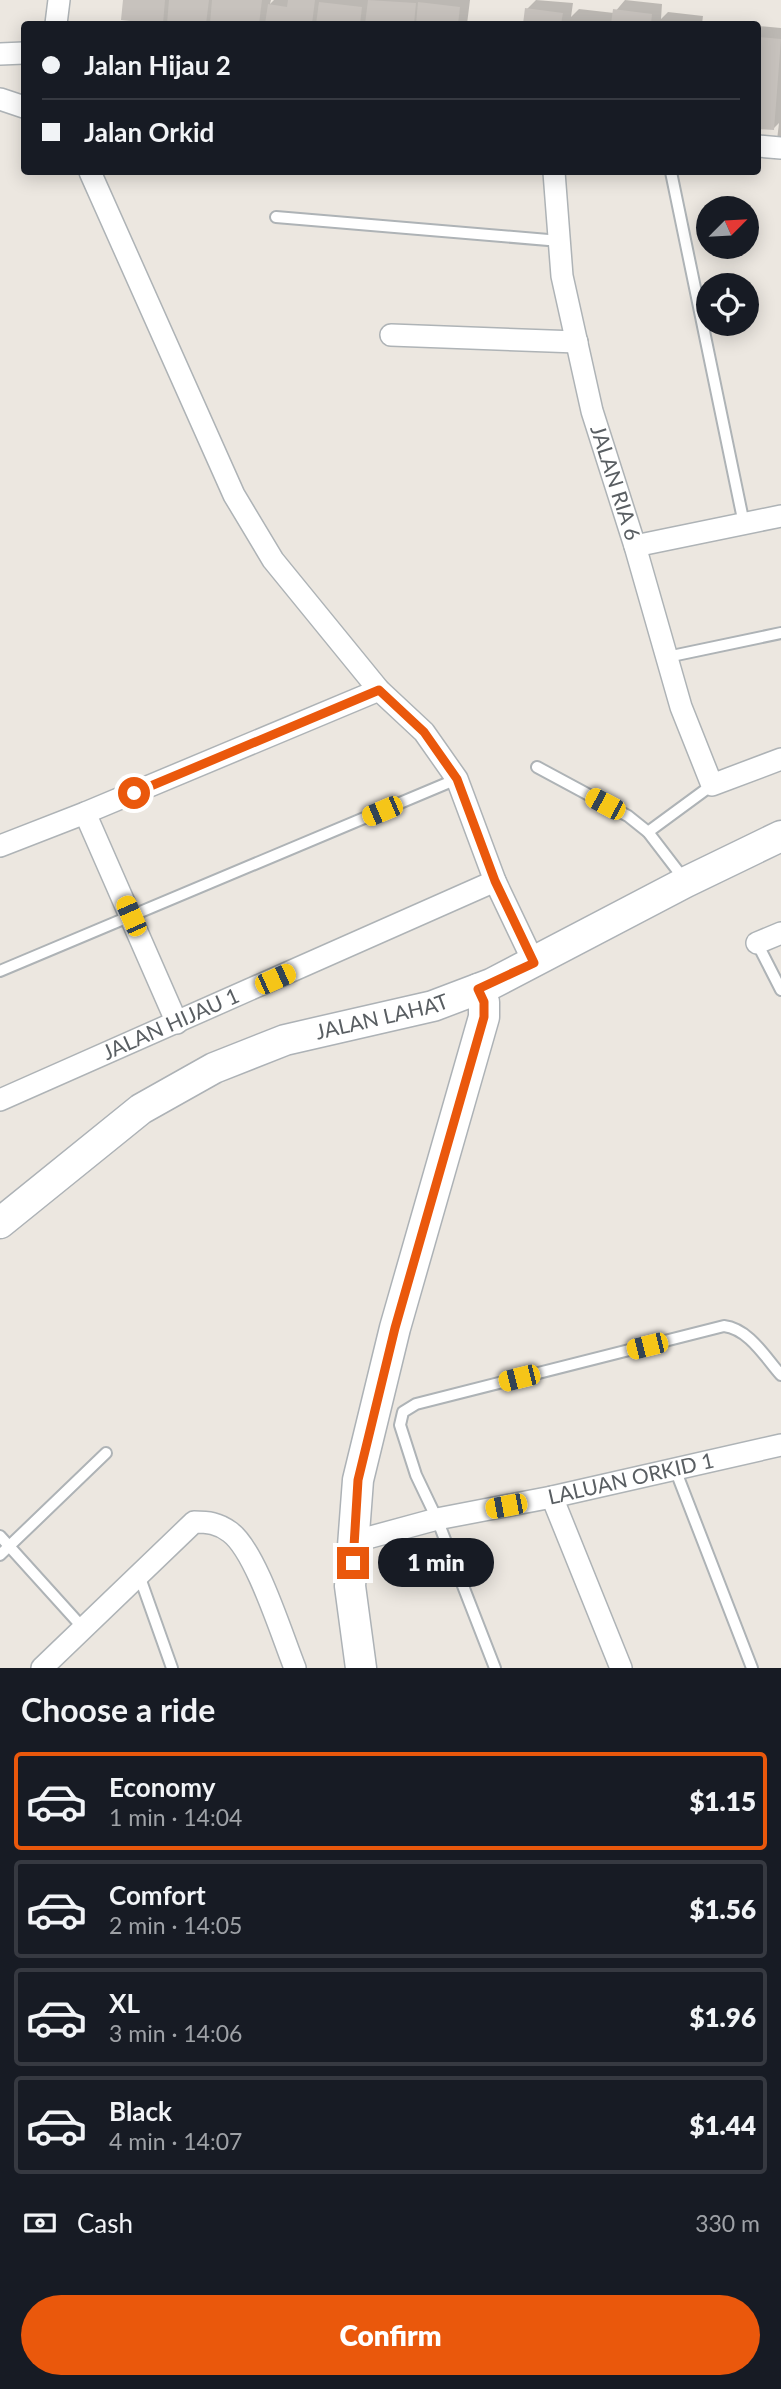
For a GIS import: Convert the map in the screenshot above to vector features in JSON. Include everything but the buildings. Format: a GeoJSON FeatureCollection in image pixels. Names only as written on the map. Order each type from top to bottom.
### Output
{"type":"FeatureCollection","features":[{"type":"Feature","properties":{"kind":"main road","name":"JALAN LAHAT"},"geometry":{"type":"LineString","coordinates":[[0,1223],[141,1109],[214,1068],[285,1040],[433,1006],[478,989],[534,963],[685,882],[781,836]]}},
{"type":"Feature","properties":{"kind":"main road"},"geometry":{"type":"LineString","coordinates":[[361,1668],[350,1586],[356,1541],[358,1480],[392,1341],[484,1017],[484,1002],[478,989]]}},
{"type":"Feature","properties":{"kind":"street"},"geometry":{"type":"LineString","coordinates":[[56,21],[60,0]]}},
{"type":"Feature","properties":{"kind":"street"},"geometry":{"type":"LineString","coordinates":[[0,54],[21,54]]}},
{"type":"Feature","properties":{"kind":"street"},"geometry":{"type":"LineString","coordinates":[[0,99],[21,106]]}},
{"type":"Feature","properties":{"kind":"street"},"geometry":{"type":"LineString","coordinates":[[761,146],[781,148]]}},
{"type":"Feature","properties":{"kind":"street"},"geometry":{"type":"LineString","coordinates":[[91,175],[234,495],[273,560],[379,690],[424,732],[457,779],[495,881],[534,963]]}},
{"type":"Feature","properties":{"kind":"street","name":"JALAN RIA 6"},"geometry":{"type":"LineString","coordinates":[[554,175],[562,276],[592,411],[635,546],[681,708],[712,785]]}},
{"type":"Feature","properties":{"kind":"street"},"geometry":{"type":"LineString","coordinates":[[391,335],[577,342]]}},
{"type":"Feature","properties":{"kind":"street"},"geometry":{"type":"LineString","coordinates":[[635,546],[781,516]]}},
{"type":"Feature","properties":{"kind":"street"},"geometry":{"type":"LineString","coordinates":[[0,846],[379,690]]}},
{"type":"Feature","properties":{"kind":"street"},"geometry":{"type":"LineString","coordinates":[[712,785],[781,759]]}},
{"type":"Feature","properties":{"kind":"street"},"geometry":{"type":"LineString","coordinates":[[85,813],[177,1023]]}},
{"type":"Feature","properties":{"kind":"street","name":"JALAN HIJAU 1"},"geometry":{"type":"LineString","coordinates":[[0,1100],[495,881]]}},
{"type":"Feature","properties":{"kind":"street"},"geometry":{"type":"LineString","coordinates":[[757,943],[781,933]]}},
{"type":"Feature","properties":{"kind":"street","name":"LALUAN ORKID 1"},"geometry":{"type":"LineString","coordinates":[[356,1541],[437,1519],[552,1497],[781,1446]]}},
{"type":"Feature","properties":{"kind":"street"},"geometry":{"type":"LineString","coordinates":[[552,1497],[621,1668]]}},
{"type":"Feature","properties":{"kind":"street"},"geometry":{"type":"LineString","coordinates":[[44,1667],[194,1522],[212,1522],[232,1533],[248,1553],[295,1668]]}},
{"type":"Feature","properties":{"kind":"lane"},"geometry":{"type":"LineString","coordinates":[[672,175],[744,524]]}},
{"type":"Feature","properties":{"kind":"lane"},"geometry":{"type":"LineString","coordinates":[[276,217],[560,241]]}},
{"type":"Feature","properties":{"kind":"lane"},"geometry":{"type":"LineString","coordinates":[[667,657],[781,634]]}},
{"type":"Feature","properties":{"kind":"lane"},"geometry":{"type":"LineString","coordinates":[[537,767],[628,816],[648,832],[685,882]]}},
{"type":"Feature","properties":{"kind":"lane"},"geometry":{"type":"LineString","coordinates":[[0,971],[457,779]]}},
{"type":"Feature","properties":{"kind":"lane"},"geometry":{"type":"LineString","coordinates":[[648,832],[712,785]]}},
{"type":"Feature","properties":{"kind":"lane"},"geometry":{"type":"LineString","coordinates":[[757,943],[781,990]]}},
{"type":"Feature","properties":{"kind":"lane"},"geometry":{"type":"LineString","coordinates":[[495,1668],[437,1519],[416,1475],[400,1425],[403,1412],[416,1404],[724,1326],[737,1328],[746,1335],[781,1375]]}},
{"type":"Feature","properties":{"kind":"lane"},"geometry":{"type":"LineString","coordinates":[[0,1555],[106,1453]]}},
{"type":"Feature","properties":{"kind":"lane"},"geometry":{"type":"LineString","coordinates":[[675,1469],[752,1668]]}},
{"type":"Feature","properties":{"kind":"lane"},"geometry":{"type":"LineString","coordinates":[[0,1535],[84,1629]]}},
{"type":"Feature","properties":{"kind":"lane"},"geometry":{"type":"LineString","coordinates":[[139,1575],[172,1668]]}},
{"type":"Feature","properties":{"kind":"route"},"geometry":{"type":"LineString","coordinates":[[134,793],[379,690],[424,732],[457,779],[495,881],[534,963],[478,989],[484,1002],[484,1017],[462,1102],[395,1328],[358,1480],[353,1563]]}}]}
